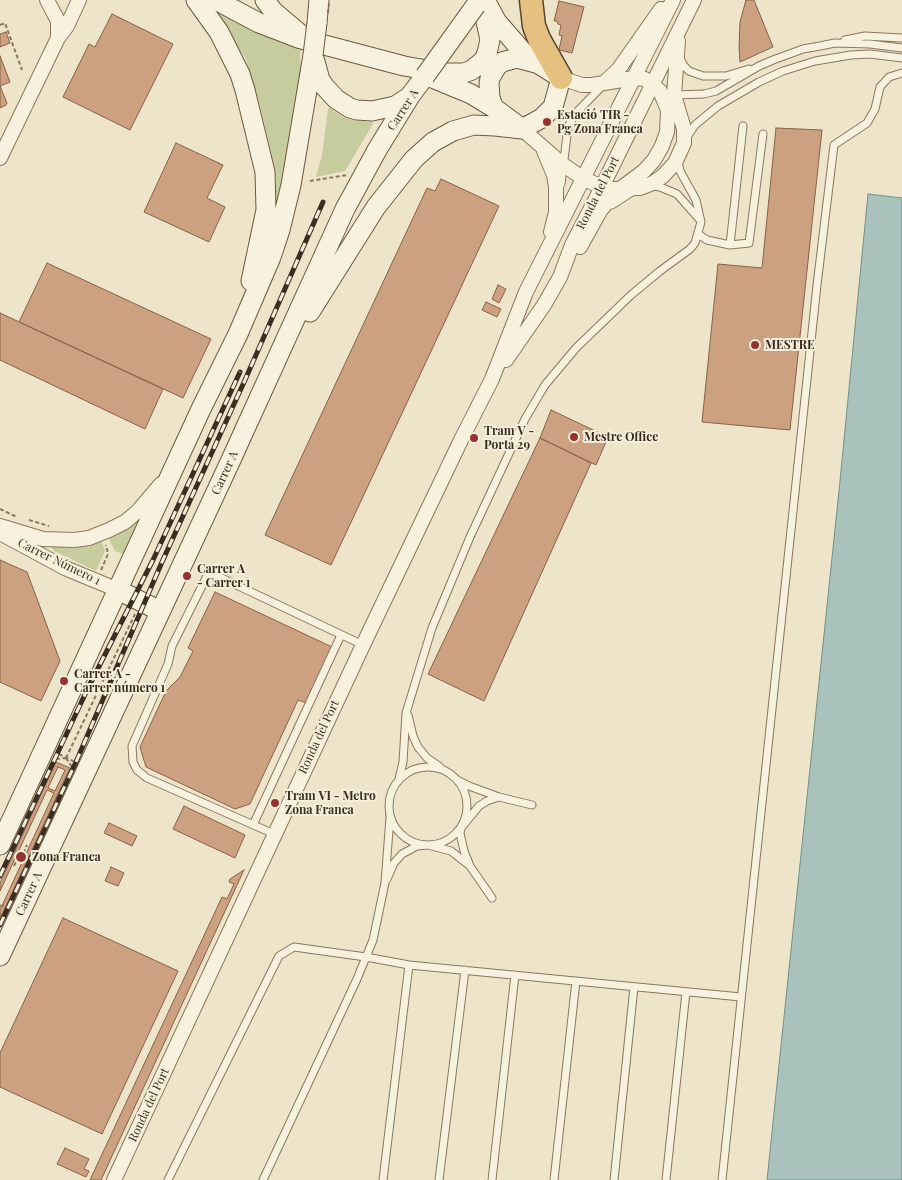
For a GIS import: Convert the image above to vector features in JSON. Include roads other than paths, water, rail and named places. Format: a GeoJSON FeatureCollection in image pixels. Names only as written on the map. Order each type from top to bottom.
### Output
{"type":"FeatureCollection","features":[{"type":"Feature","properties":{"kind":"highway"},"geometry":{"type":"LineString","coordinates":[[531,0],[534,26],[539,39],[561,78]]}},
{"type":"Feature","properties":{"kind":"main road"},"geometry":{"type":"LineString","coordinates":[[196,0],[219,32],[240,74],[265,172],[266,210],[238,334]]}},
{"type":"Feature","properties":{"kind":"main road"},"geometry":{"type":"LineString","coordinates":[[216,0],[316,50],[455,74],[464,73],[479,66],[487,53],[490,40],[480,1]]}},
{"type":"Feature","properties":{"kind":"main road"},"geometry":{"type":"LineString","coordinates":[[265,0],[273,11],[316,50],[320,80],[336,99],[350,108],[372,111],[395,106],[410,96]]}},
{"type":"Feature","properties":{"kind":"main road"},"geometry":{"type":"LineString","coordinates":[[251,415],[318,297],[376,206],[414,159],[433,142],[462,128],[485,125],[522,129],[548,113],[556,100],[561,78],[523,52],[480,1]]}},
{"type":"Feature","properties":{"kind":"main road","name":"Carrer A"},"geometry":{"type":"LineString","coordinates":[[0,956],[360,179],[410,96],[480,1]]}},
{"type":"Feature","properties":{"kind":"main road"},"geometry":{"type":"LineString","coordinates":[[6,847],[118,590],[238,334],[271,257],[280,230],[296,158],[316,50],[318,5]]}},
{"type":"Feature","properties":{"kind":"main road"},"geometry":{"type":"LineString","coordinates":[[494,108],[490,98],[489,84],[490,78],[497,66],[502,62],[517,58],[537,63]]}},
{"type":"Feature","properties":{"kind":"main road"},"geometry":{"type":"LineString","coordinates":[[404,66],[471,94],[522,129]]}},
{"type":"Feature","properties":{"kind":"main road"},"geometry":{"type":"LineString","coordinates":[[118,590],[160,611]]}},
{"type":"Feature","properties":{"kind":"street"},"geometry":{"type":"LineString","coordinates":[[47,0],[58,21],[58,38]]}},
{"type":"Feature","properties":{"kind":"street"},"geometry":{"type":"LineString","coordinates":[[0,158],[58,38],[67,26],[79,0]]}},
{"type":"Feature","properties":{"kind":"street"},"geometry":{"type":"LineString","coordinates":[[604,83],[618,70],[668,0]]}},
{"type":"Feature","properties":{"kind":"street","name":"Ronda del Port"},"geometry":{"type":"LineString","coordinates":[[114,1180],[362,644],[492,379],[526,292],[673,0]]}},
{"type":"Feature","properties":{"kind":"street","name":"Ronda del Port"},"geometry":{"type":"LineString","coordinates":[[492,379],[544,305],[560,277],[572,245],[656,88],[694,0]]}},
{"type":"Feature","properties":{"kind":"street"},"geometry":{"type":"LineString","coordinates":[[522,129],[562,164],[602,187],[620,189],[640,188],[653,183],[663,176],[675,163],[681,149],[684,129],[674,95],[677,46],[686,17]]}},
{"type":"Feature","properties":{"kind":"street"},"geometry":{"type":"LineString","coordinates":[[560,277],[592,228],[600,211],[620,189],[644,171],[654,160],[667,132],[668,118],[667,106],[656,88],[644,79],[634,78],[604,83],[582,84],[561,78]]}},
{"type":"Feature","properties":{"kind":"street"},"geometry":{"type":"LineString","coordinates":[[541,146],[554,175],[557,198],[556,212],[546,253]]}},
{"type":"Feature","properties":{"kind":"street","name":"Carrer Número 1"},"geometry":{"type":"LineString","coordinates":[[0,526],[43,539],[74,540],[89,538],[125,522],[138,511],[173,470]]}},
{"type":"Feature","properties":{"kind":"street","name":"Carrer Número 1"},"geometry":{"type":"LineString","coordinates":[[0,533],[65,568],[118,590]]}},
{"type":"Feature","properties":{"kind":"lane"},"geometry":{"type":"LineString","coordinates":[[677,46],[684,66],[690,71],[703,76],[726,76],[803,49],[865,36],[902,38]]}},
{"type":"Feature","properties":{"kind":"lane"},"geometry":{"type":"LineString","coordinates":[[835,43],[870,44],[902,48]]}},
{"type":"Feature","properties":{"kind":"lane"},"geometry":{"type":"LineString","coordinates":[[400,779],[408,702],[432,628],[470,537],[525,419],[545,385],[576,348],[631,295],[690,250],[695,244],[701,222],[696,200],[680,171],[681,149],[695,125],[718,106],[759,82],[783,71],[815,61],[851,55],[877,55],[902,58]]}},
{"type":"Feature","properties":{"kind":"lane"},"geometry":{"type":"LineString","coordinates":[[656,88],[674,95],[704,94],[716,91],[759,66]]}},
{"type":"Feature","properties":{"kind":"lane"},"geometry":{"type":"LineString","coordinates":[[722,1180],[817,285],[834,145],[867,123],[875,109],[880,87],[889,77],[902,73]]}},
{"type":"Feature","properties":{"kind":"lane"},"geometry":{"type":"LineString","coordinates":[[556,212],[568,127],[604,83]]}},
{"type":"Feature","properties":{"kind":"lane"},"geometry":{"type":"LineString","coordinates":[[730,245],[743,126]]}},
{"type":"Feature","properties":{"kind":"lane"},"geometry":{"type":"LineString","coordinates":[[698,234],[707,240],[730,245],[749,244],[763,134]]}},
{"type":"Feature","properties":{"kind":"lane"},"geometry":{"type":"LineString","coordinates":[[592,228],[625,195],[640,188],[660,187],[677,194],[701,222]]}},
{"type":"Feature","properties":{"kind":"lane"},"geometry":{"type":"LineString","coordinates":[[274,834],[147,778],[137,770],[133,762],[132,746],[168,664],[172,646],[209,572],[362,644]]}},
{"type":"Feature","properties":{"kind":"lane"},"geometry":{"type":"LineString","coordinates":[[253,825],[341,635]]}},
{"type":"Feature","properties":{"kind":"lane"},"geometry":{"type":"LineString","coordinates":[[408,702],[410,725],[418,747],[427,758],[457,780],[469,786],[499,797],[532,805]]}},
{"type":"Feature","properties":{"kind":"lane"},"geometry":{"type":"LineString","coordinates":[[263,1180],[366,957],[375,932],[385,883],[390,817],[389,803],[392,790],[400,779],[410,772],[422,768],[435,768],[447,772]]}},
{"type":"Feature","properties":{"kind":"lane"},"geometry":{"type":"LineString","coordinates":[[457,780],[464,791],[467,803],[466,816],[460,833],[464,852],[470,866],[492,898]]}},
{"type":"Feature","properties":{"kind":"lane"},"geometry":{"type":"LineString","coordinates":[[385,883],[394,863],[402,854],[411,848],[441,843],[452,837],[479,806],[499,797]]}},
{"type":"Feature","properties":{"kind":"lane"},"geometry":{"type":"LineString","coordinates":[[390,817],[404,838],[416,844],[451,851],[470,866]]}},
{"type":"Feature","properties":{"kind":"lane"},"geometry":{"type":"LineString","coordinates":[[168,1180],[279,956],[294,947],[410,965],[742,997]]}},
{"type":"Feature","properties":{"kind":"lane"},"geometry":{"type":"LineString","coordinates":[[383,1180],[410,965]]}},
{"type":"Feature","properties":{"kind":"lane"},"geometry":{"type":"LineString","coordinates":[[439,1180],[465,970]]}},
{"type":"Feature","properties":{"kind":"lane"},"geometry":{"type":"LineString","coordinates":[[492,1180],[515,975]]}},
{"type":"Feature","properties":{"kind":"lane"},"geometry":{"type":"LineString","coordinates":[[554,1180],[576,981]]}},
{"type":"Feature","properties":{"kind":"lane"},"geometry":{"type":"LineString","coordinates":[[614,1180],[634,987]]}},
{"type":"Feature","properties":{"kind":"lane"},"geometry":{"type":"LineString","coordinates":[[666,1180],[686,992]]}},
{"type":"Feature","properties":{"kind":"lane"},"geometry":{"type":"LineString","coordinates":[[268,1180],[276,1151]]}},
{"type":"Feature","properties":{"kind":"water"},"geometry":{"type":"Polygon","coordinates":[[[868,194],[902,198],[902,1180],[767,1180],[839,491],[868,194]]]}},
{"type":"Feature","properties":{"kind":"railway"},"geometry":{"type":"LineString","coordinates":[[0,925],[76,762],[162,562],[323,202]]}},
{"type":"Feature","properties":{"kind":"railway"},"geometry":{"type":"LineString","coordinates":[[0,876],[88,688],[153,560],[240,372]]}},
{"type":"Feature","properties":{"kind":"place","name":"Estació TIR - Pg Zona Franca"},"geometry":{"type":"Point","coordinates":[547,122]}},
{"type":"Feature","properties":{"kind":"place","name":"MESTRE"},"geometry":{"type":"Point","coordinates":[755,345]}},
{"type":"Feature","properties":{"kind":"place","name":"Mestre Office"},"geometry":{"type":"Point","coordinates":[574,437]}},
{"type":"Feature","properties":{"kind":"place","name":"Tram V - Porta 29"},"geometry":{"type":"Point","coordinates":[474,438]}},
{"type":"Feature","properties":{"kind":"place","name":"Carrer A - Carrer 1"},"geometry":{"type":"Point","coordinates":[187,576]}},
{"type":"Feature","properties":{"kind":"place","name":"Carrer A - Carrer número 1"},"geometry":{"type":"Point","coordinates":[64,681]}},
{"type":"Feature","properties":{"kind":"place","name":"Tram VI - Metro Zona Franca"},"geometry":{"type":"Point","coordinates":[275,803]}},
{"type":"Feature","properties":{"kind":"place","name":"Zona Franca"},"geometry":{"type":"Point","coordinates":[21,857]}}]}
